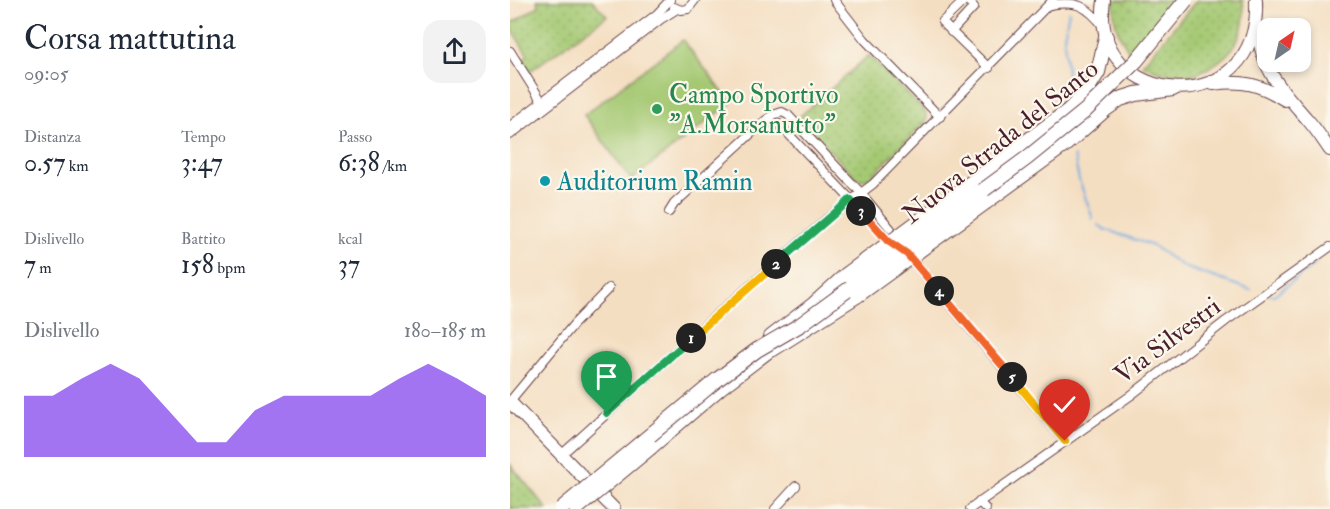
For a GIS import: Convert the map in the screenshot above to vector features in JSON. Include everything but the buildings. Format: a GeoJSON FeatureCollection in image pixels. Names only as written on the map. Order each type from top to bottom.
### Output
{"type":"FeatureCollection","features":[{"type":"Feature","properties":{"kind":"highway","name":"Nuova Strada del Santo"},"geometry":{"type":"LineString","coordinates":[[561,509],[718,379],[800,325],[1027,158],[1085,111],[1136,61],[1186,0]]}},
{"type":"Feature","properties":{"kind":"highway"},"geometry":{"type":"LineString","coordinates":[[760,352],[846,275],[1068,110],[1083,96],[1098,72],[1105,32]]}},
{"type":"Feature","properties":{"kind":"highway"},"geometry":{"type":"LineString","coordinates":[[760,352],[791,339],[858,295],[1066,144],[1106,108],[1120,99],[1173,88]]}},
{"type":"Feature","properties":{"kind":"highway","name":"Nuova Strada del Santo"},"geometry":{"type":"LineString","coordinates":[[576,509],[760,352]]}},
{"type":"Feature","properties":{"kind":"main road"},"geometry":{"type":"LineString","coordinates":[[1104,0],[1105,32],[1114,53],[1125,67],[1139,77],[1156,85],[1173,88],[1243,82],[1262,86],[1296,107]]}},
{"type":"Feature","properties":{"kind":"main road"},"geometry":{"type":"LineString","coordinates":[[1256,0],[1259,48],[1267,69],[1330,150]]}},
{"type":"Feature","properties":{"kind":"main road"},"geometry":{"type":"LineString","coordinates":[[1203,85],[1224,75],[1241,59],[1252,40],[1257,17]]}},
{"type":"Feature","properties":{"kind":"main road"},"geometry":{"type":"LineString","coordinates":[[510,402],[614,509]]}},
{"type":"Feature","properties":{"kind":"street"},"geometry":{"type":"LineString","coordinates":[[510,135],[544,104],[657,14],[670,0],[677,9]]}},
{"type":"Feature","properties":{"kind":"street"},"geometry":{"type":"LineString","coordinates":[[510,126],[544,104],[672,10],[688,9],[695,0]]}},
{"type":"Feature","properties":{"kind":"street"},"geometry":{"type":"LineString","coordinates":[[834,0],[864,40],[940,117]]}},
{"type":"Feature","properties":{"kind":"street"},"geometry":{"type":"LineString","coordinates":[[951,32],[974,7],[966,0],[942,22],[951,32],[988,68]]}},
{"type":"Feature","properties":{"kind":"street"},"geometry":{"type":"LineString","coordinates":[[561,454],[714,317],[850,200],[873,184],[1052,3],[1077,3],[1087,8],[1105,32]]}},
{"type":"Feature","properties":{"kind":"street"},"geometry":{"type":"LineString","coordinates":[[510,51],[544,104]]}},
{"type":"Feature","properties":{"kind":"street"},"geometry":{"type":"LineString","coordinates":[[669,212],[674,204],[773,115],[782,112],[788,115],[896,234],[907,254],[1065,441]]}},
{"type":"Feature","properties":{"kind":"street"},"geometry":{"type":"LineString","coordinates":[[762,125],[772,122],[779,124],[888,241],[907,254]]}},
{"type":"Feature","properties":{"kind":"street","name":"Via Silvestri"},"geometry":{"type":"LineString","coordinates":[[970,509],[982,506],[1226,321],[1330,247]]}},
{"type":"Feature","properties":{"kind":"street"},"geometry":{"type":"LineString","coordinates":[[510,402],[574,324],[609,288]]}},
{"type":"Feature","properties":{"kind":"street"},"geometry":{"type":"LineString","coordinates":[[775,509],[796,486]]}},
{"type":"Feature","properties":{"kind":"green space"},"geometry":{"type":"Polygon","coordinates":[[[537,0],[592,0],[607,16],[530,71],[523,59],[528,55],[510,24],[539,6],[537,0]]]}},
{"type":"Feature","properties":{"kind":"green space"},"geometry":{"type":"Polygon","coordinates":[[[1114,0],[1174,0],[1130,53],[1117,28],[1114,0]]]}},
{"type":"Feature","properties":{"kind":"green space"},"geometry":{"type":"Polygon","coordinates":[[[1197,0],[1243,0],[1241,31],[1238,40],[1227,55],[1205,70],[1194,74],[1170,74],[1142,65],[1197,0]]]}},
{"type":"Feature","properties":{"kind":"green space","name":"Campo Sportivo \"A.Morsanutto\""},"geometry":{"type":"Polygon","coordinates":[[[683,40],[731,103],[631,180],[584,115],[683,40]]]}},
{"type":"Feature","properties":{"kind":"green space"},"geometry":{"type":"Polygon","coordinates":[[[869,55],[925,111],[927,118],[925,123],[867,180],[858,179],[798,118],[869,55]]]}},
{"type":"Feature","properties":{"kind":"green space"},"geometry":{"type":"Polygon","coordinates":[[[510,464],[547,509],[510,509],[510,464]]]}},
{"type":"Feature","properties":{"kind":"waterway"},"geometry":{"type":"LineString","coordinates":[[1069,11],[1064,37],[1069,98]]}},
{"type":"Feature","properties":{"kind":"waterway"},"geometry":{"type":"LineString","coordinates":[[1074,156],[1079,180],[1093,219]]}},
{"type":"Feature","properties":{"kind":"waterway"},"geometry":{"type":"LineString","coordinates":[[1099,225],[1104,229],[1153,246],[1184,267],[1251,290]]}},
{"type":"Feature","properties":{"kind":"waterway"},"geometry":{"type":"LineString","coordinates":[[1270,295],[1274,295],[1316,264]]}},
{"type":"Feature","properties":{"kind":"place","name":"Campo Sportivo \"A.Morsanutto\""},"geometry":{"type":"Point","coordinates":[657,109]}},
{"type":"Feature","properties":{"kind":"place","name":"Auditorium Ramin"},"geometry":{"type":"Point","coordinates":[545,181]}},
{"type":"Feature","properties":{"kind":"route"},"geometry":{"type":"LineString","coordinates":[[607,413],[850,200],[888,241],[907,254],[1065,441]]}}]}
